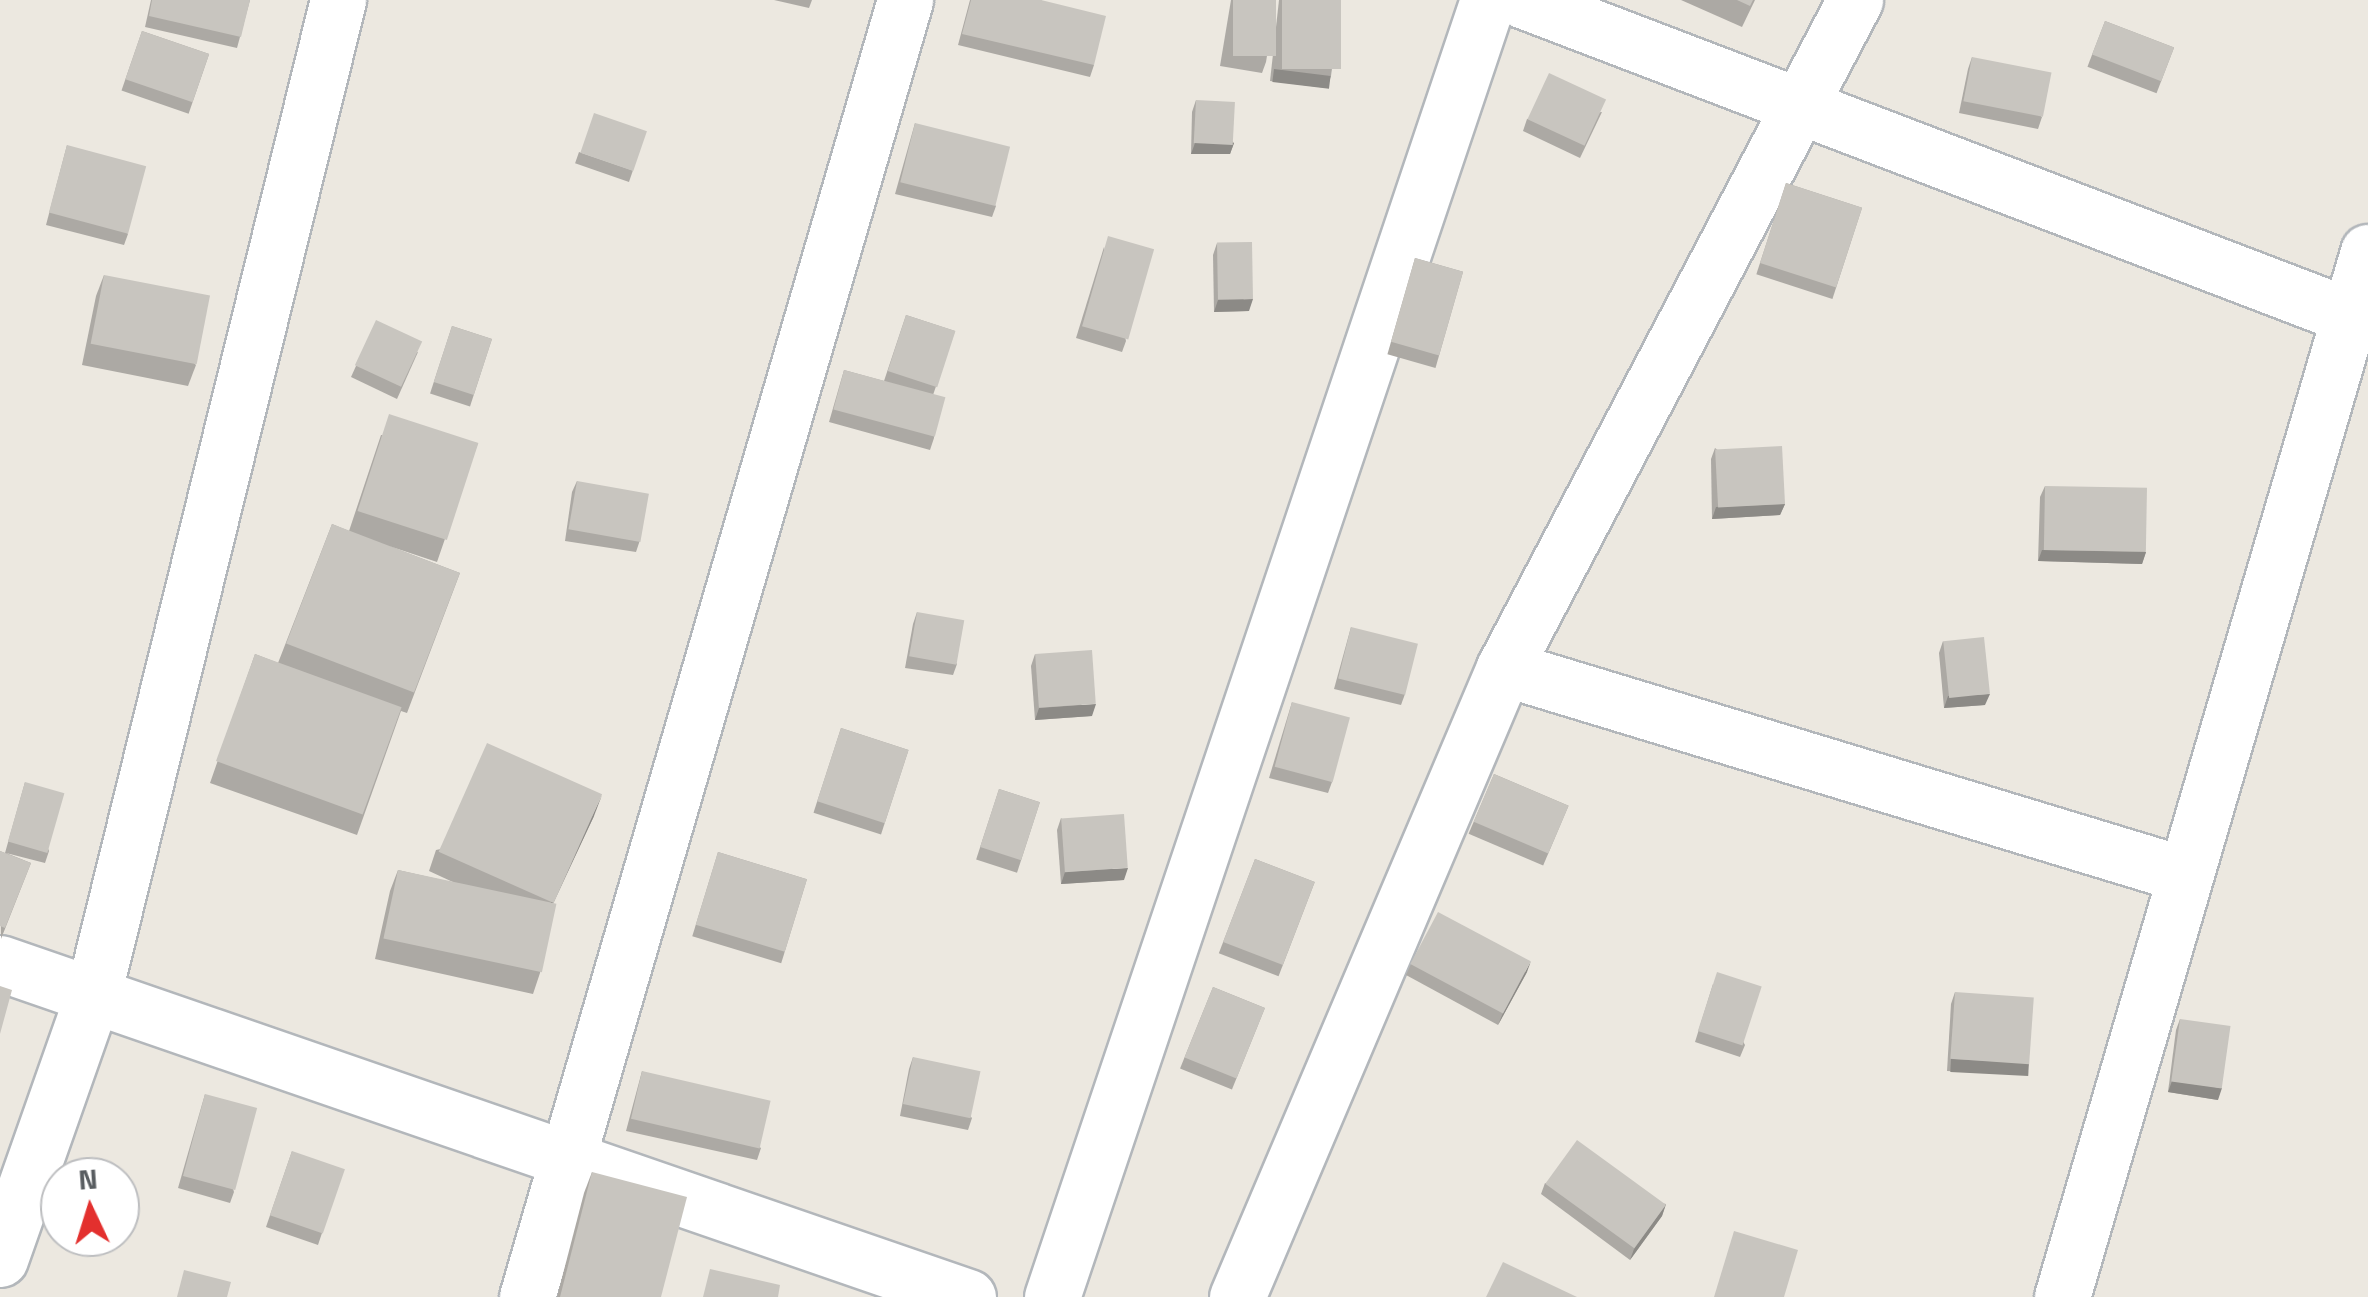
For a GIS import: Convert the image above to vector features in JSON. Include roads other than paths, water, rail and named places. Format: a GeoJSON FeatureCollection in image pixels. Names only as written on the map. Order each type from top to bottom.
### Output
{"type":"FeatureCollection","features":[{"type":"Feature","properties":{"kind":"street"},"geometry":{"type":"LineString","coordinates":[[0,1259],[93,995],[338,0]]}},
{"type":"Feature","properties":{"kind":"street"},"geometry":{"type":"LineString","coordinates":[[527,1297],[571,1160],[905,0]]}},
{"type":"Feature","properties":{"kind":"street"},"geometry":{"type":"LineString","coordinates":[[1052,1297],[1488,0]]}},
{"type":"Feature","properties":{"kind":"street"},"geometry":{"type":"LineString","coordinates":[[1522,0],[1804,103],[2357,318]]}},
{"type":"Feature","properties":{"kind":"street"},"geometry":{"type":"LineString","coordinates":[[1237,1297],[1504,668],[1855,0]]}},
{"type":"Feature","properties":{"kind":"street"},"geometry":{"type":"LineString","coordinates":[[2062,1297],[2184,874],[2357,318],[2368,252]]}},
{"type":"Feature","properties":{"kind":"street"},"geometry":{"type":"LineString","coordinates":[[1504,668],[2184,874]]}},
{"type":"Feature","properties":{"kind":"street"},"geometry":{"type":"LineString","coordinates":[[0,963],[968,1297]]}}]}
